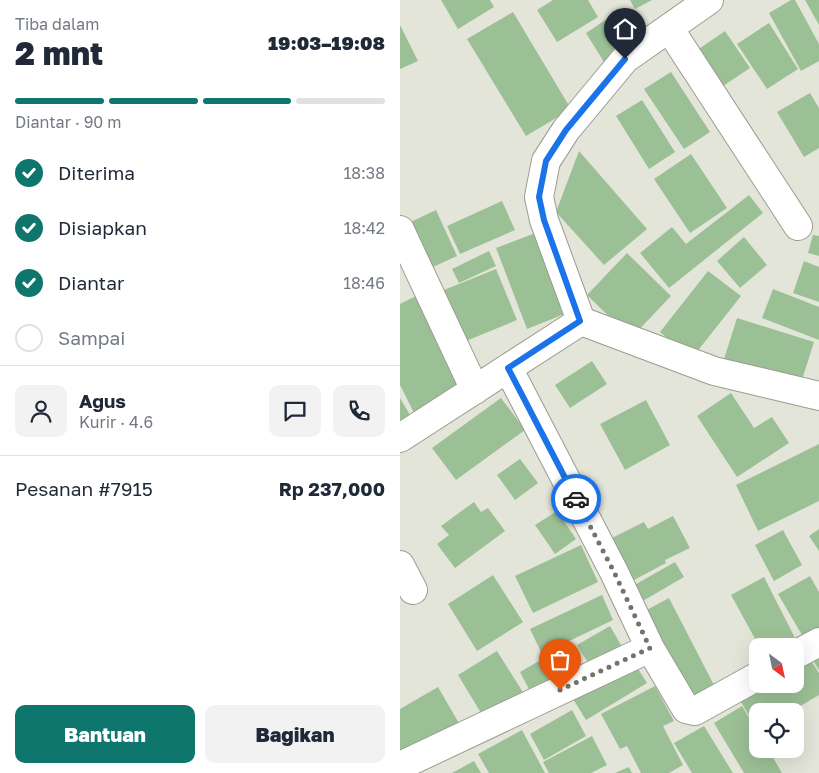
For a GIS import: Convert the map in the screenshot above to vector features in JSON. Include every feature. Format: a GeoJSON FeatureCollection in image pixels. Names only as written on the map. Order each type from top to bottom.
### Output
{"type":"FeatureCollection","features":[{"type":"Feature","properties":{"kind":"street"},"geometry":{"type":"LineString","coordinates":[[709,0],[625,59],[566,130],[546,161],[539,197],[544,220],[580,321],[714,371],[819,396]]}},
{"type":"Feature","properties":{"kind":"street"},"geometry":{"type":"LineString","coordinates":[[669,28],[798,226]]}},
{"type":"Feature","properties":{"kind":"street"},"geometry":{"type":"LineString","coordinates":[[400,230],[475,390]]}},
{"type":"Feature","properties":{"kind":"street"},"geometry":{"type":"LineString","coordinates":[[400,438],[580,321]]}},
{"type":"Feature","properties":{"kind":"street"},"geometry":{"type":"LineString","coordinates":[[508,368],[614,572],[650,648],[686,709],[695,711],[749,681]]}},
{"type":"Feature","properties":{"kind":"street"},"geometry":{"type":"LineString","coordinates":[[400,566],[413,590]]}},
{"type":"Feature","properties":{"kind":"street"},"geometry":{"type":"LineString","coordinates":[[804,650],[819,642]]}},
{"type":"Feature","properties":{"kind":"street"},"geometry":{"type":"LineString","coordinates":[[400,766],[650,648]]}},
{"type":"Feature","properties":{"kind":"building"},"geometry":{"type":"Polygon","coordinates":[[[441,0],[490,0],[494,7],[458,29],[441,0]]]}},
{"type":"Feature","properties":{"kind":"building"},"geometry":{"type":"Polygon","coordinates":[[[553,0],[588,0],[598,17],[557,42],[537,10],[553,0]]]}},
{"type":"Feature","properties":{"kind":"building"},"geometry":{"type":"Polygon","coordinates":[[[630,0],[652,0],[635,9],[630,0]]]}},
{"type":"Feature","properties":{"kind":"building"},"geometry":{"type":"Polygon","coordinates":[[[791,0],[795,0],[819,44],[819,61],[801,71],[769,13],[791,0]]]}},
{"type":"Feature","properties":{"kind":"building"},"geometry":{"type":"Polygon","coordinates":[[[805,0],[819,0],[819,25],[805,0]]]}},
{"type":"Feature","properties":{"kind":"building"},"geometry":{"type":"Polygon","coordinates":[[[513,12],[571,109],[526,136],[467,39],[513,12]]]}},
{"type":"Feature","properties":{"kind":"building"},"geometry":{"type":"Polygon","coordinates":[[[607,19],[629,53],[607,67],[586,33],[607,19]]]}},
{"type":"Feature","properties":{"kind":"building"},"geometry":{"type":"Polygon","coordinates":[[[769,23],[798,69],[767,89],[737,44],[769,23]]]}},
{"type":"Feature","properties":{"kind":"building"},"geometry":{"type":"Polygon","coordinates":[[[400,25],[418,61],[400,69],[400,25]]]}},
{"type":"Feature","properties":{"kind":"building"},"geometry":{"type":"Polygon","coordinates":[[[725,31],[750,68],[714,92],[690,55],[725,31]]]}},
{"type":"Feature","properties":{"kind":"building"},"geometry":{"type":"Polygon","coordinates":[[[671,72],[710,132],[684,149],[644,89],[671,72]]]}},
{"type":"Feature","properties":{"kind":"building"},"geometry":{"type":"Polygon","coordinates":[[[810,93],[819,108],[819,148],[804,157],[777,112],[810,93]]]}},
{"type":"Feature","properties":{"kind":"building"},"geometry":{"type":"Polygon","coordinates":[[[642,100],[675,152],[649,169],[616,116],[642,100]]]}},
{"type":"Feature","properties":{"kind":"building"},"geometry":{"type":"Polygon","coordinates":[[[579,151],[647,229],[604,265],[556,212],[579,151]]]}},
{"type":"Feature","properties":{"kind":"building"},"geometry":{"type":"Polygon","coordinates":[[[691,154],[727,208],[690,233],[654,179],[691,154]]]}},
{"type":"Feature","properties":{"kind":"building"},"geometry":{"type":"Polygon","coordinates":[[[749,195],[763,213],[669,288],[640,253],[672,227],[686,244],[749,195]]]}},
{"type":"Feature","properties":{"kind":"building"},"geometry":{"type":"Polygon","coordinates":[[[502,201],[515,230],[460,254],[447,226],[502,201]]]}},
{"type":"Feature","properties":{"kind":"building"},"geometry":{"type":"Polygon","coordinates":[[[436,210],[457,256],[424,271],[402,226],[436,210]]]}},
{"type":"Feature","properties":{"kind":"building"},"geometry":{"type":"Polygon","coordinates":[[[538,232],[567,313],[527,329],[496,248],[538,232]]]}},
{"type":"Feature","properties":{"kind":"building"},"geometry":{"type":"Polygon","coordinates":[[[813,235],[819,236],[819,256],[808,253],[813,235]]]}},
{"type":"Feature","properties":{"kind":"building"},"geometry":{"type":"Polygon","coordinates":[[[744,237],[767,265],[740,288],[717,261],[744,237]]]}},
{"type":"Feature","properties":{"kind":"building"},"geometry":{"type":"Polygon","coordinates":[[[489,251],[496,266],[459,283],[452,269],[489,251]]]}},
{"type":"Feature","properties":{"kind":"building"},"geometry":{"type":"Polygon","coordinates":[[[627,253],[671,296],[631,338],[587,295],[627,253]]]}},
{"type":"Feature","properties":{"kind":"building"},"geometry":{"type":"Polygon","coordinates":[[[804,261],[819,267],[819,302],[793,293],[804,261]]]}},
{"type":"Feature","properties":{"kind":"building"},"geometry":{"type":"Polygon","coordinates":[[[496,269],[517,320],[466,341],[444,290],[496,269]]]}},
{"type":"Feature","properties":{"kind":"building"},"geometry":{"type":"Polygon","coordinates":[[[708,271],[741,296],[692,358],[660,332],[708,271]]]}},
{"type":"Feature","properties":{"kind":"building"},"geometry":{"type":"Polygon","coordinates":[[[773,289],[819,307],[819,340],[762,318],[773,289]]]}},
{"type":"Feature","properties":{"kind":"building"},"geometry":{"type":"Polygon","coordinates":[[[416,296],[463,394],[416,417],[400,385],[400,304],[416,296]]]}},
{"type":"Feature","properties":{"kind":"building"},"geometry":{"type":"Polygon","coordinates":[[[737,318],[814,342],[801,383],[724,359],[737,318]]]}},
{"type":"Feature","properties":{"kind":"building"},"geometry":{"type":"Polygon","coordinates":[[[592,361],[607,384],[570,408],[555,385],[592,361]]]}},
{"type":"Feature","properties":{"kind":"building"},"geometry":{"type":"Polygon","coordinates":[[[731,393],[754,428],[772,417],[789,443],[737,477],[697,416],[731,393]]]}},
{"type":"Feature","properties":{"kind":"building"},"geometry":{"type":"Polygon","coordinates":[[[400,398],[410,415],[400,421],[400,398]]]}},
{"type":"Feature","properties":{"kind":"building"},"geometry":{"type":"Polygon","coordinates":[[[501,398],[525,430],[456,480],[432,448],[501,398]]]}},
{"type":"Feature","properties":{"kind":"building"},"geometry":{"type":"Polygon","coordinates":[[[646,400],[670,445],[625,470],[600,424],[646,400]]]}},
{"type":"Feature","properties":{"kind":"building"},"geometry":{"type":"Polygon","coordinates":[[[819,444],[819,501],[758,531],[736,485],[819,444]]]}},
{"type":"Feature","properties":{"kind":"building"},"geometry":{"type":"Polygon","coordinates":[[[520,459],[538,483],[515,500],[497,475],[520,459]]]}},
{"type":"Feature","properties":{"kind":"building"},"geometry":{"type":"Polygon","coordinates":[[[474,502],[481,512],[488,508],[505,531],[455,568],[437,544],[449,535],[441,526],[474,502]]]}},
{"type":"Feature","properties":{"kind":"building"},"geometry":{"type":"Polygon","coordinates":[[[557,511],[576,539],[555,554],[535,525],[557,511]]]}},
{"type":"Feature","properties":{"kind":"building"},"geometry":{"type":"Polygon","coordinates":[[[673,516],[690,548],[665,560],[666,563],[634,580],[612,538],[644,522],[648,529],[673,516]]]}},
{"type":"Feature","properties":{"kind":"building"},"geometry":{"type":"Polygon","coordinates":[[[819,529],[819,551],[809,536],[819,529]]]}},
{"type":"Feature","properties":{"kind":"building"},"geometry":{"type":"Polygon","coordinates":[[[783,530],[802,565],[774,581],[755,545],[783,530]]]}},
{"type":"Feature","properties":{"kind":"building"},"geometry":{"type":"Polygon","coordinates":[[[581,545],[598,582],[533,613],[515,576],[581,545]]]}},
{"type":"Feature","properties":{"kind":"building"},"geometry":{"type":"Polygon","coordinates":[[[675,562],[684,577],[641,602],[631,587],[675,562]]]}},
{"type":"Feature","properties":{"kind":"building"},"geometry":{"type":"Polygon","coordinates":[[[493,575],[523,622],[477,651],[448,604],[493,575]]]}},
{"type":"Feature","properties":{"kind":"building"},"geometry":{"type":"Polygon","coordinates":[[[810,576],[819,592],[819,635],[806,642],[778,594],[810,576]]]}},
{"type":"Feature","properties":{"kind":"building"},"geometry":{"type":"Polygon","coordinates":[[[764,577],[795,638],[755,638],[731,595],[764,577]]]}},
{"type":"Feature","properties":{"kind":"building"},"geometry":{"type":"Polygon","coordinates":[[[602,595],[613,620],[542,654],[530,629],[602,595]]]}},
{"type":"Feature","properties":{"kind":"building"},"geometry":{"type":"Polygon","coordinates":[[[669,598],[715,687],[688,702],[641,613],[669,598]]]}},
{"type":"Feature","properties":{"kind":"building"},"geometry":{"type":"Polygon","coordinates":[[[610,626],[625,652],[593,671],[577,645],[610,626]]]}},
{"type":"Feature","properties":{"kind":"building"},"geometry":{"type":"Polygon","coordinates":[[[567,643],[585,670],[563,683],[546,658],[567,643]]]}},
{"type":"Feature","properties":{"kind":"building"},"geometry":{"type":"Polygon","coordinates":[[[497,651],[524,694],[484,718],[458,675],[497,651]]]}},
{"type":"Feature","properties":{"kind":"building"},"geometry":{"type":"Polygon","coordinates":[[[819,655],[819,670],[812,659],[819,655]]]}},
{"type":"Feature","properties":{"kind":"building"},"geometry":{"type":"Polygon","coordinates":[[[808,656],[819,673],[819,695],[804,704],[749,703],[749,715],[739,699],[749,693],[804,693],[804,658],[808,656]]]}},
{"type":"Feature","properties":{"kind":"building"},"geometry":{"type":"Polygon","coordinates":[[[539,661],[550,679],[530,691],[520,672],[539,661]]]}},
{"type":"Feature","properties":{"kind":"building"},"geometry":{"type":"Polygon","coordinates":[[[633,661],[647,683],[586,720],[573,699],[633,661]]]}},
{"type":"Feature","properties":{"kind":"building"},"geometry":{"type":"Polygon","coordinates":[[[655,686],[674,721],[663,726],[683,765],[669,773],[641,773],[627,746],[620,749],[601,714],[655,686]]]}},
{"type":"Feature","properties":{"kind":"building"},"geometry":{"type":"Polygon","coordinates":[[[438,687],[460,725],[400,760],[400,709],[438,687]]]}},
{"type":"Feature","properties":{"kind":"building"},"geometry":{"type":"Polygon","coordinates":[[[742,706],[749,717],[749,758],[773,758],[782,773],[744,773],[714,723],[742,706]]]}},
{"type":"Feature","properties":{"kind":"building"},"geometry":{"type":"Polygon","coordinates":[[[572,710],[586,736],[544,760],[530,734],[572,710]]]}},
{"type":"Feature","properties":{"kind":"building"},"geometry":{"type":"Polygon","coordinates":[[[704,726],[733,773],[692,773],[674,743],[704,726]]]}},
{"type":"Feature","properties":{"kind":"building"},"geometry":{"type":"Polygon","coordinates":[[[522,730],[545,773],[489,773],[478,754],[522,730]]]}},
{"type":"Feature","properties":{"kind":"building"},"geometry":{"type":"Polygon","coordinates":[[[592,736],[607,765],[591,773],[549,773],[543,762],[592,736]]]}},
{"type":"Feature","properties":{"kind":"building"},"geometry":{"type":"Polygon","coordinates":[[[474,761],[481,773],[452,773],[474,761]]]}},
{"type":"Feature","properties":{"kind":"building"},"geometry":{"type":"Polygon","coordinates":[[[629,767],[632,773],[615,773],[629,767]]]}},
{"type":"Feature","properties":{"kind":"way so far"},"geometry":{"type":"LineString","coordinates":[[560,690],[650,648],[614,572],[576,499]]}},
{"type":"Feature","properties":{"kind":"route"},"geometry":{"type":"LineString","coordinates":[[576,499],[508,368],[580,321],[544,220],[539,197],[546,161],[566,130],[625,59]]}}]}
